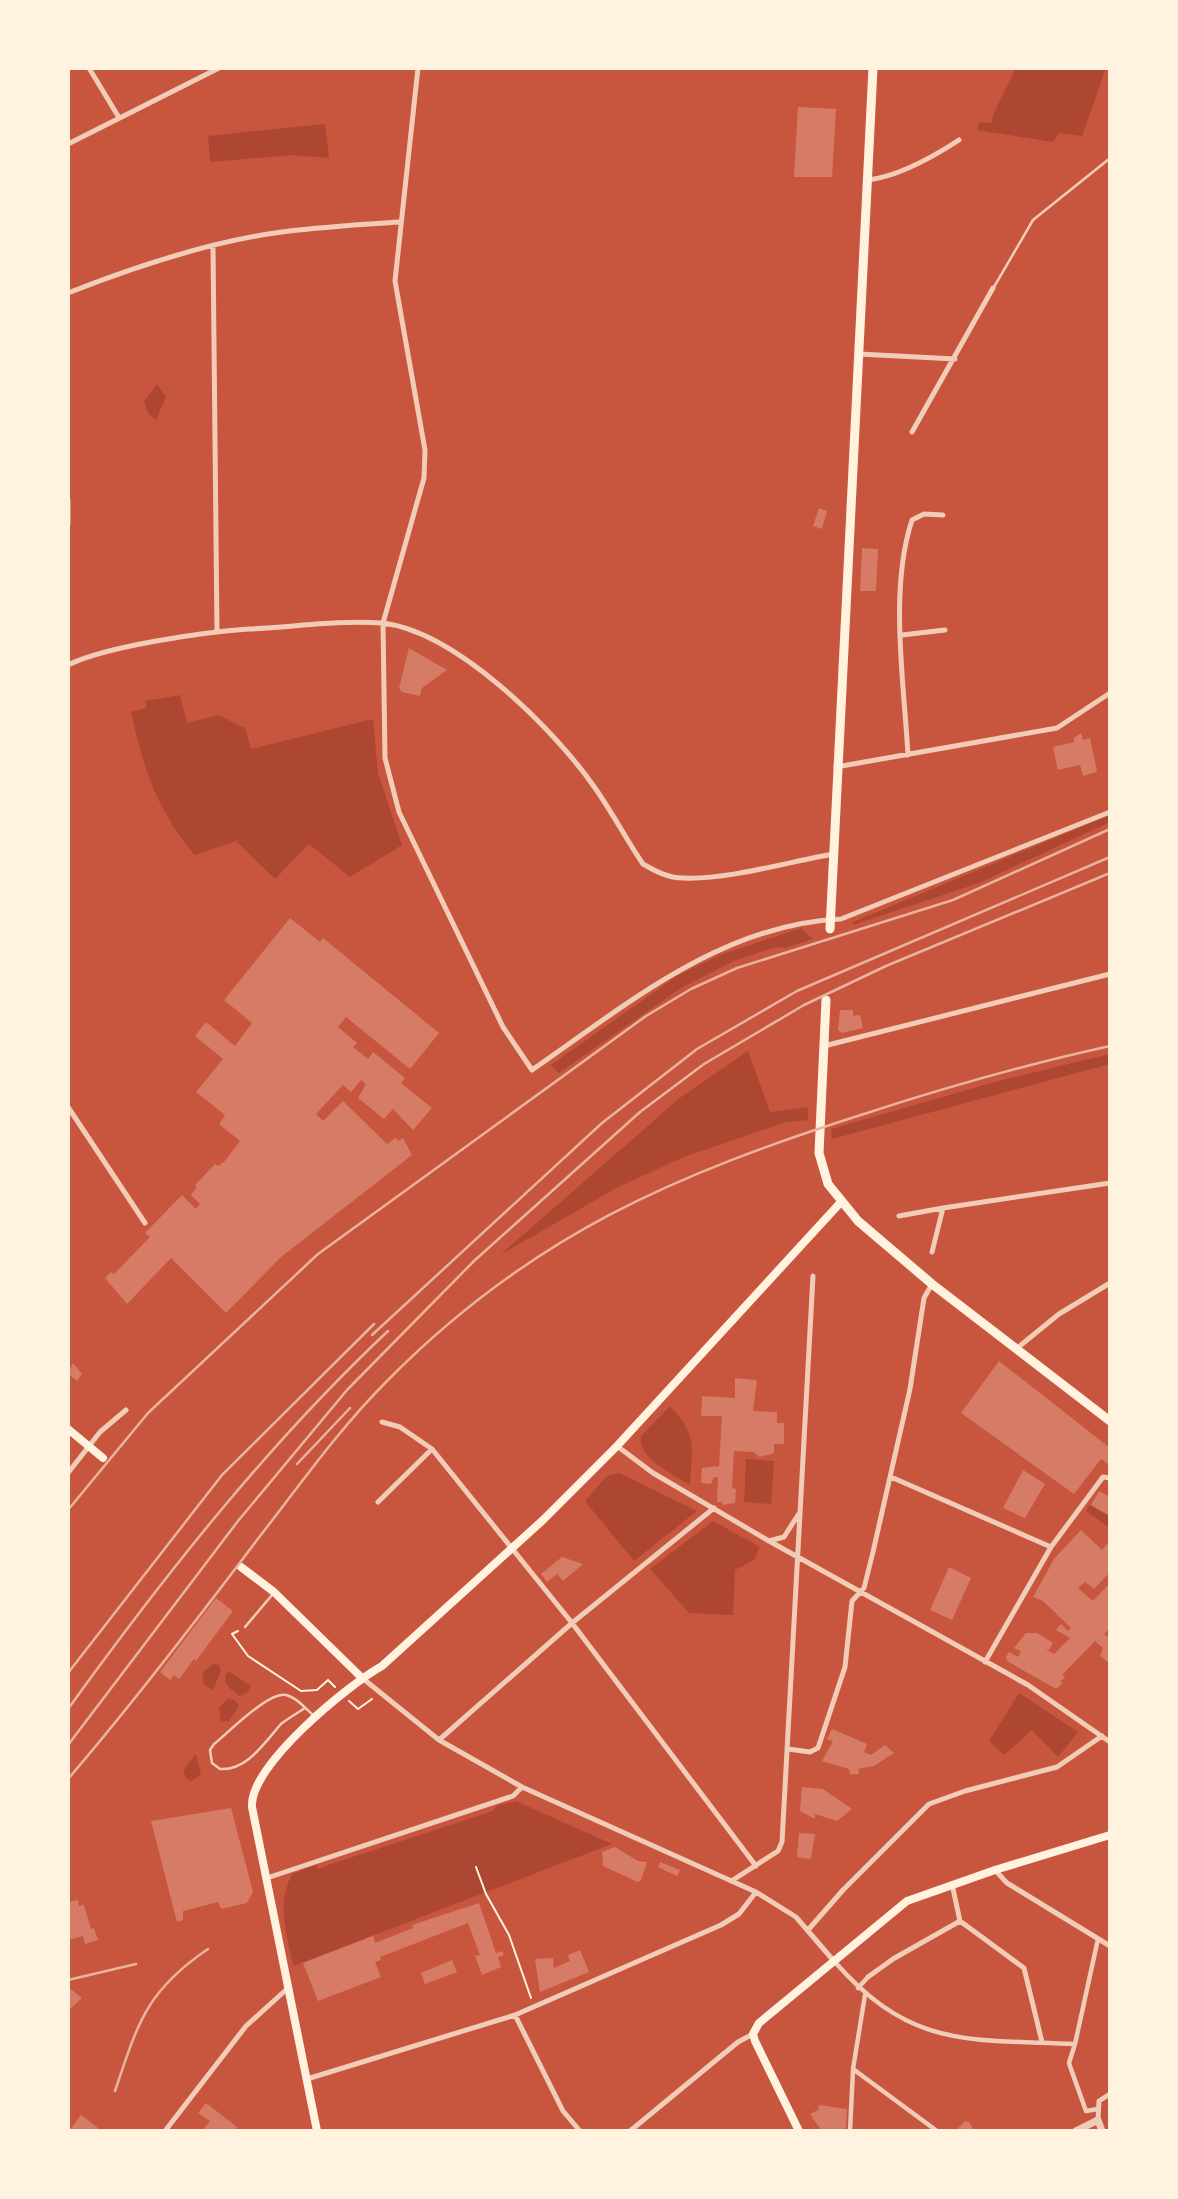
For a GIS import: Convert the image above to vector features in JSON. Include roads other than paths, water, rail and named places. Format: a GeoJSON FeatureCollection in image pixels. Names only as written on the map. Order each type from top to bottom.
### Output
{"type":"FeatureCollection","features":[{"type":"Feature","properties":{"kind":"main road"},"geometry":{"type":"LineString","coordinates":[[830,924],[873,68]]}},
{"type":"Feature","properties":{"kind":"main road"},"geometry":{"type":"LineString","coordinates":[[826,1000],[819,1153],[828,1184],[841,1202],[932,1284],[1110,1421]]}},
{"type":"Feature","properties":{"kind":"main road"},"geometry":{"type":"LineString","coordinates":[[317,2131],[253,1807],[253,1793],[271,1762],[342,1694],[361,1677],[382,1666],[512,1548],[617,1446],[841,1202]]}},
{"type":"Feature","properties":{"kind":"main road"},"geometry":{"type":"LineString","coordinates":[[68,1429],[103,1458]]}},
{"type":"Feature","properties":{"kind":"main road"},"geometry":{"type":"LineString","coordinates":[[241,1567],[274,1592],[361,1677]]}},
{"type":"Feature","properties":{"kind":"main road"},"geometry":{"type":"LineString","coordinates":[[799,2131],[754,2034],[759,2022],[907,1901],[995,1870],[1110,1835]]}},
{"type":"Feature","properties":{"kind":"street"},"geometry":{"type":"LineString","coordinates":[[89,68],[118,116]]}},
{"type":"Feature","properties":{"kind":"street"},"geometry":{"type":"LineString","coordinates":[[68,144],[118,116],[219,68]]}},
{"type":"Feature","properties":{"kind":"street"},"geometry":{"type":"LineString","coordinates":[[418,68],[399,222],[395,281],[425,450],[424,478],[383,623],[382,706],[385,758],[390,786],[399,812],[503,1027],[532,1070],[699,958],[764,932],[816,919],[830,924],[1110,812]]}},
{"type":"Feature","properties":{"kind":"street"},"geometry":{"type":"LineString","coordinates":[[868,180],[885,177],[941,152],[959,140]]}},
{"type":"Feature","properties":{"kind":"street"},"geometry":{"type":"LineString","coordinates":[[68,293],[118,274],[213,246],[274,233],[399,222]]}},
{"type":"Feature","properties":{"kind":"street"},"geometry":{"type":"LineString","coordinates":[[213,246],[217,632]]}},
{"type":"Feature","properties":{"kind":"street"},"geometry":{"type":"LineString","coordinates":[[912,432],[956,359],[993,288]]}},
{"type":"Feature","properties":{"kind":"street"},"geometry":{"type":"LineString","coordinates":[[859,354],[956,359]]}},
{"type":"Feature","properties":{"kind":"street"},"geometry":{"type":"LineString","coordinates":[[68,500],[68,524]]}},
{"type":"Feature","properties":{"kind":"street"},"geometry":{"type":"LineString","coordinates":[[908,755],[901,574],[912,520],[924,514],[943,514]]}},
{"type":"Feature","properties":{"kind":"street"},"geometry":{"type":"LineString","coordinates":[[68,665],[109,653],[217,632],[383,623],[430,639],[464,659],[531,714],[594,785],[643,864],[654,870],[674,877],[703,877],[833,854]]}},
{"type":"Feature","properties":{"kind":"street"},"geometry":{"type":"LineString","coordinates":[[902,635],[945,630]]}},
{"type":"Feature","properties":{"kind":"street"},"geometry":{"type":"LineString","coordinates":[[836,766],[1057,728],[1110,693]]}},
{"type":"Feature","properties":{"kind":"street"},"geometry":{"type":"LineString","coordinates":[[824,1046],[1110,974]]}},
{"type":"Feature","properties":{"kind":"street"},"geometry":{"type":"LineString","coordinates":[[68,1107],[145,1223]]}},
{"type":"Feature","properties":{"kind":"street"},"geometry":{"type":"LineString","coordinates":[[899,1216],[1110,1184]]}},
{"type":"Feature","properties":{"kind":"street"},"geometry":{"type":"LineString","coordinates":[[932,1252],[943,1208]]}},
{"type":"Feature","properties":{"kind":"street"},"geometry":{"type":"LineString","coordinates":[[733,1880],[778,1851],[785,1817],[813,1276]]}},
{"type":"Feature","properties":{"kind":"street"},"geometry":{"type":"LineString","coordinates":[[1016,1349],[1059,1314],[1110,1283]]}},
{"type":"Feature","properties":{"kind":"street"},"geometry":{"type":"LineString","coordinates":[[789,1749],[810,1752],[818,1748],[845,1667],[852,1601],[858,1591],[864,1588],[911,1389],[924,1298],[932,1284]]}},
{"type":"Feature","properties":{"kind":"street"},"geometry":{"type":"LineString","coordinates":[[68,1473],[100,1432],[126,1409]]}},
{"type":"Feature","properties":{"kind":"street"},"geometry":{"type":"LineString","coordinates":[[382,1422],[400,1427],[432,1449],[572,1623],[755,1866]]}},
{"type":"Feature","properties":{"kind":"street"},"geometry":{"type":"LineString","coordinates":[[617,1446],[653,1473],[798,1558],[1028,1685],[1110,1742]]}},
{"type":"Feature","properties":{"kind":"street"},"geometry":{"type":"LineString","coordinates":[[378,1502],[432,1449]]}},
{"type":"Feature","properties":{"kind":"street"},"geometry":{"type":"LineString","coordinates":[[891,1477],[1051,1548]]}},
{"type":"Feature","properties":{"kind":"street"},"geometry":{"type":"LineString","coordinates":[[985,1661],[1051,1548],[1090,1491],[1103,1477],[1110,1478]]}},
{"type":"Feature","properties":{"kind":"street"},"geometry":{"type":"LineString","coordinates":[[439,1740],[572,1623],[714,1508]]}},
{"type":"Feature","properties":{"kind":"street"},"geometry":{"type":"LineString","coordinates":[[769,1541],[784,1537],[800,1512]]}},
{"type":"Feature","properties":{"kind":"street"},"geometry":{"type":"LineString","coordinates":[[361,1677],[439,1740],[522,1787],[733,1880],[796,1917],[865,1995],[902,2020],[937,2034],[1075,2044]]}},
{"type":"Feature","properties":{"kind":"street"},"geometry":{"type":"LineString","coordinates":[[808,1930],[843,1890],[929,1804],[965,1791],[1057,1766],[1102,1735]]}},
{"type":"Feature","properties":{"kind":"street"},"geometry":{"type":"LineString","coordinates":[[267,1878],[513,1796],[522,1787]]}},
{"type":"Feature","properties":{"kind":"street"},"geometry":{"type":"LineString","coordinates":[[995,1870],[1007,1883],[1110,1946]]}},
{"type":"Feature","properties":{"kind":"street"},"geometry":{"type":"LineString","coordinates":[[952,1884],[960,1921],[1024,1968],[1042,2042]]}},
{"type":"Feature","properties":{"kind":"street"},"geometry":{"type":"LineString","coordinates":[[307,2080],[515,2015],[721,1925],[739,1914],[756,1892]]}},
{"type":"Feature","properties":{"kind":"street"},"geometry":{"type":"LineString","coordinates":[[858,1988],[893,1958],[960,1921]]}},
{"type":"Feature","properties":{"kind":"street"},"geometry":{"type":"LineString","coordinates":[[1098,1939],[1069,2063],[1086,2111],[1098,2109]]}},
{"type":"Feature","properties":{"kind":"street"},"geometry":{"type":"LineString","coordinates":[[165,2131],[246,2026],[288,1988]]}},
{"type":"Feature","properties":{"kind":"street"},"geometry":{"type":"LineString","coordinates":[[850,2131],[853,2069],[865,1995]]}},
{"type":"Feature","properties":{"kind":"street"},"geometry":{"type":"LineString","coordinates":[[515,2015],[563,2111],[580,2131]]}},
{"type":"Feature","properties":{"kind":"street"},"geometry":{"type":"LineString","coordinates":[[630,2131],[737,2042],[754,2034]]}},
{"type":"Feature","properties":{"kind":"street"},"geometry":{"type":"LineString","coordinates":[[853,2069],[937,2131]]}},
{"type":"Feature","properties":{"kind":"street"},"geometry":{"type":"LineString","coordinates":[[1102,2131],[1098,2120],[1099,2101],[1110,2094]]}},
{"type":"Feature","properties":{"kind":"street"},"geometry":{"type":"LineString","coordinates":[[1076,2131],[1098,2120]]}},
{"type":"Feature","properties":{"kind":"lane"},"geometry":{"type":"LineString","coordinates":[[993,288],[1033,220],[1109,159]]}},
{"type":"Feature","properties":{"kind":"lane"},"geometry":{"type":"LineString","coordinates":[[245,1627],[274,1592]]}},
{"type":"Feature","properties":{"kind":"lane"},"geometry":{"type":"LineString","coordinates":[[305,1708],[281,1725],[275,1735],[240,1766],[220,1769],[212,1763],[210,1750],[214,1744],[268,1699],[288,1695],[305,1708],[317,1718]]}},
{"type":"Feature","properties":{"kind":"railway"},"geometry":{"type":"LineString","coordinates":[[68,1510],[148,1413],[318,1254],[646,1016],[691,989],[737,968],[953,900],[1110,829]]}},
{"type":"Feature","properties":{"kind":"railway"},"geometry":{"type":"LineString","coordinates":[[372,1335],[602,1123],[697,1049],[797,991],[1110,857]]}},
{"type":"Feature","properties":{"kind":"railway"},"geometry":{"type":"LineString","coordinates":[[68,1745],[238,1521],[347,1390],[474,1261],[640,1112],[704,1064],[804,1005],[886,966],[1110,873]]}},
{"type":"Feature","properties":{"kind":"railway"},"geometry":{"type":"LineString","coordinates":[[68,1779],[117,1721],[352,1418],[441,1330],[496,1286],[552,1248],[609,1215],[731,1160],[927,1094],[1110,1046]]}},
{"type":"Feature","properties":{"kind":"railway"},"geometry":{"type":"LineString","coordinates":[[68,1673],[222,1475],[374,1324]]}},
{"type":"Feature","properties":{"kind":"railway"},"geometry":{"type":"LineString","coordinates":[[68,1709],[219,1512],[301,1419],[388,1331]]}},
{"type":"Feature","properties":{"kind":"railway"},"geometry":{"type":"LineString","coordinates":[[297,1464],[350,1408]]}},
{"type":"Feature","properties":{"kind":"railway"},"geometry":{"type":"LineString","coordinates":[[115,2091],[138,2027],[157,1994],[187,1964],[208,1949]]}},
{"type":"Feature","properties":{"kind":"railway"},"geometry":{"type":"LineString","coordinates":[[68,1980],[136,1964]]}}]}
